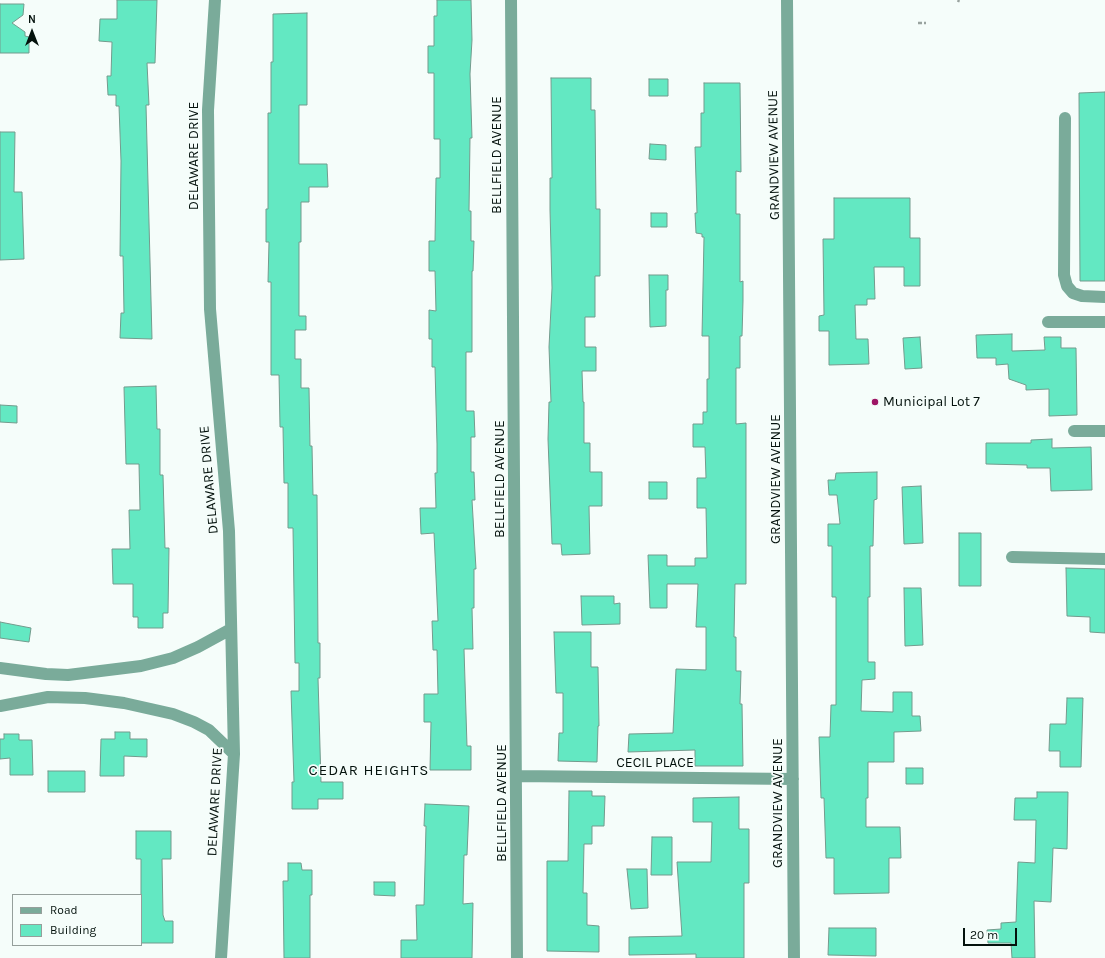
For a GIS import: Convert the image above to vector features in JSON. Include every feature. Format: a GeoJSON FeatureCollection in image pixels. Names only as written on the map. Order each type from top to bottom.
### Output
{"type":"FeatureCollection","features":[{"type":"Feature","properties":{"kind":"street","name":"DELAWARE DRIVE"},"geometry":{"type":"LineString","coordinates":[[215,0],[208,110],[210,309],[228,512],[234,754],[221,958]]}},
{"type":"Feature","properties":{"kind":"street","name":"BELLFIELD AVENUE"},"geometry":{"type":"LineString","coordinates":[[511,0],[517,958]]}},
{"type":"Feature","properties":{"kind":"street","name":"GRANDVIEW AVENUE"},"geometry":{"type":"LineString","coordinates":[[787,0],[794,958]]}},
{"type":"Feature","properties":{"kind":"street"},"geometry":{"type":"LineString","coordinates":[[1066,118],[1064,275],[1068,286],[1073,293],[1082,296],[1105,297]]}},
{"type":"Feature","properties":{"kind":"street"},"geometry":{"type":"LineString","coordinates":[[1048,322],[1105,322]]}},
{"type":"Feature","properties":{"kind":"street"},"geometry":{"type":"LineString","coordinates":[[1074,431],[1105,431]]}},
{"type":"Feature","properties":{"kind":"street"},"geometry":{"type":"LineString","coordinates":[[1012,557],[1105,559]]}},
{"type":"Feature","properties":{"kind":"street"},"geometry":{"type":"LineString","coordinates":[[0,668],[46,674],[68,675],[141,666],[173,658],[198,647],[231,629]]}},
{"type":"Feature","properties":{"kind":"street"},"geometry":{"type":"LineString","coordinates":[[0,706],[48,697],[85,698],[124,703],[173,714],[194,722],[209,730],[234,754]]}},
{"type":"Feature","properties":{"kind":"street","name":"CECIL PLACE"},"geometry":{"type":"LineString","coordinates":[[517,776],[793,778]]}},
{"type":"Feature","properties":{"kind":"path"},"geometry":{"type":"LineString","coordinates":[[918,23],[926,23]]}},
{"type":"Feature","properties":{"kind":"building"},"geometry":{"type":"Polygon","coordinates":[[[117,0],[157,0],[155,63],[147,63],[149,105],[146,105],[152,339],[120,338],[121,313],[124,313],[123,256],[120,256],[121,161],[119,106],[116,106],[116,95],[108,95],[107,76],[111,76],[112,42],[99,41],[100,19],[117,19],[117,0]]]}},
{"type":"Feature","properties":{"kind":"building"},"geometry":{"type":"Polygon","coordinates":[[[437,0],[471,0],[472,40],[470,74],[472,138],[470,138],[469,211],[471,211],[471,241],[474,241],[472,271],[472,352],[466,352],[466,411],[474,411],[475,437],[471,437],[471,472],[474,472],[475,500],[472,500],[476,569],[474,569],[474,608],[472,608],[473,649],[464,649],[467,746],[471,746],[471,770],[430,770],[431,722],[424,722],[424,694],[438,694],[437,650],[433,650],[432,621],[438,621],[434,533],[421,534],[420,508],[436,508],[435,473],[437,473],[437,444],[435,367],[432,367],[432,339],[429,339],[429,310],[436,311],[435,271],[429,271],[429,241],[435,241],[436,178],[440,178],[440,139],[434,139],[434,73],[428,73],[428,46],[434,46],[434,16],[437,16],[437,0]]]}},
{"type":"Feature","properties":{"kind":"building"},"geometry":{"type":"Polygon","coordinates":[[[0,4],[24,4],[23,15],[12,23],[25,32],[25,36],[29,37],[29,53],[0,53],[0,4]]]}},
{"type":"Feature","properties":{"kind":"building"},"geometry":{"type":"Polygon","coordinates":[[[307,13],[307,105],[299,105],[299,164],[327,164],[328,187],[309,187],[309,202],[301,202],[301,242],[299,242],[299,316],[306,316],[306,330],[295,330],[295,359],[301,359],[301,388],[309,388],[313,495],[317,495],[318,643],[320,643],[320,678],[318,678],[321,782],[343,782],[343,799],[318,799],[318,809],[292,809],[292,782],[294,782],[291,691],[299,691],[299,663],[295,663],[293,528],[288,528],[288,483],[284,483],[283,427],[280,427],[279,375],[271,375],[271,282],[268,282],[269,242],[266,242],[266,209],[268,209],[268,113],[271,113],[273,14],[307,13]]]}},
{"type":"Feature","properties":{"kind":"building"},"geometry":{"type":"Polygon","coordinates":[[[551,78],[591,78],[591,110],[595,110],[596,209],[600,209],[600,276],[595,276],[595,317],[585,317],[585,347],[596,347],[596,371],[582,371],[584,443],[590,443],[590,472],[602,472],[602,506],[589,506],[590,554],[562,555],[561,544],[552,544],[548,439],[549,402],[551,402],[549,347],[552,288],[550,210],[550,178],[552,178],[551,78]]]}},
{"type":"Feature","properties":{"kind":"building"},"geometry":{"type":"Polygon","coordinates":[[[649,79],[668,79],[668,96],[649,96],[649,79]]]}},
{"type":"Feature","properties":{"kind":"building"},"geometry":{"type":"Polygon","coordinates":[[[704,83],[740,83],[741,172],[736,171],[736,214],[740,214],[740,282],[743,281],[743,301],[742,336],[740,336],[740,368],[736,368],[736,424],[746,423],[746,584],[735,584],[734,637],[736,637],[736,671],[741,671],[740,704],[742,704],[743,766],[695,766],[695,750],[628,752],[629,734],[673,733],[676,669],[706,670],[706,627],[696,627],[698,584],[667,584],[667,608],[650,608],[648,555],[667,555],[667,566],[695,566],[695,558],[707,558],[706,508],[697,508],[697,478],[706,478],[705,447],[693,447],[693,424],[703,424],[703,412],[707,412],[707,379],[709,379],[709,336],[702,336],[704,237],[702,237],[702,234],[696,233],[695,213],[697,213],[695,147],[701,147],[701,113],[704,113],[704,83]]]}},
{"type":"Feature","properties":{"kind":"building"},"geometry":{"type":"Polygon","coordinates":[[[1105,92],[1105,281],[1080,281],[1079,93],[1105,92]]]}},
{"type":"Feature","properties":{"kind":"building"},"geometry":{"type":"Polygon","coordinates":[[[0,132],[15,132],[14,192],[22,192],[24,259],[0,260],[0,132]]]}},
{"type":"Feature","properties":{"kind":"building"},"geometry":{"type":"Polygon","coordinates":[[[650,144],[666,145],[666,160],[649,159],[650,144]]]}},
{"type":"Feature","properties":{"kind":"building"},"geometry":{"type":"Polygon","coordinates":[[[834,198],[910,198],[910,238],[920,238],[920,286],[904,286],[904,267],[874,267],[875,299],[867,299],[867,305],[855,305],[856,339],[868,339],[869,364],[829,365],[829,331],[819,331],[819,316],[824,315],[823,239],[834,239],[834,198]]]}},
{"type":"Feature","properties":{"kind":"building"},"geometry":{"type":"Polygon","coordinates":[[[651,213],[667,213],[667,227],[651,227],[651,213]]]}},
{"type":"Feature","properties":{"kind":"building"},"geometry":{"type":"Polygon","coordinates":[[[649,275],[668,275],[668,290],[666,290],[666,326],[650,327],[649,275]]]}},
{"type":"Feature","properties":{"kind":"building"},"geometry":{"type":"Polygon","coordinates":[[[1012,334],[1012,351],[1045,350],[1044,337],[1061,337],[1061,348],[1076,348],[1077,415],[1049,416],[1049,389],[1026,390],[1026,385],[1009,379],[1008,364],[996,365],[996,358],[977,358],[976,335],[1012,334]]]}},
{"type":"Feature","properties":{"kind":"building"},"geometry":{"type":"Polygon","coordinates":[[[920,337],[922,368],[905,369],[903,338],[920,337]]]}},
{"type":"Feature","properties":{"kind":"building"},"geometry":{"type":"Polygon","coordinates":[[[156,386],[157,429],[160,429],[160,475],[163,475],[165,548],[169,548],[168,613],[163,613],[163,628],[138,628],[138,617],[133,617],[133,584],[113,584],[112,549],[130,549],[129,510],[140,510],[139,464],[126,464],[124,387],[156,386]]]}},
{"type":"Feature","properties":{"kind":"building"},"geometry":{"type":"Polygon","coordinates":[[[0,405],[17,406],[17,423],[0,422],[0,405]]]}},
{"type":"Feature","properties":{"kind":"building"},"geometry":{"type":"Polygon","coordinates":[[[1052,439],[1052,448],[1091,447],[1092,490],[1051,491],[1050,468],[1027,468],[1027,465],[986,464],[986,443],[1031,443],[1031,440],[1052,439]]]}},
{"type":"Feature","properties":{"kind":"building"},"geometry":{"type":"Polygon","coordinates":[[[877,472],[877,499],[874,500],[873,546],[870,546],[870,597],[868,597],[868,662],[875,662],[875,679],[862,680],[861,711],[893,712],[893,692],[912,692],[912,716],[920,716],[921,731],[894,732],[894,762],[868,762],[866,827],[900,827],[901,858],[889,858],[889,893],[834,894],[834,858],[826,858],[824,798],[821,798],[819,737],[830,737],[831,705],[836,705],[836,597],[832,597],[832,546],[828,546],[828,524],[840,524],[837,495],[829,495],[828,480],[835,480],[836,473],[877,472]]]}},
{"type":"Feature","properties":{"kind":"building"},"geometry":{"type":"Polygon","coordinates":[[[649,482],[667,482],[667,499],[649,499],[649,482]]]}},
{"type":"Feature","properties":{"kind":"building"},"geometry":{"type":"Polygon","coordinates":[[[921,486],[923,543],[904,544],[902,487],[921,486]]]}},
{"type":"Feature","properties":{"kind":"building"},"geometry":{"type":"Polygon","coordinates":[[[959,533],[981,533],[981,586],[959,586],[959,533]]]}},
{"type":"Feature","properties":{"kind":"building"},"geometry":{"type":"Polygon","coordinates":[[[1066,568],[1105,569],[1105,633],[1090,632],[1090,617],[1067,616],[1066,568]]]}},
{"type":"Feature","properties":{"kind":"building"},"geometry":{"type":"Polygon","coordinates":[[[904,588],[921,588],[923,645],[905,646],[904,588]]]}},
{"type":"Feature","properties":{"kind":"building"},"geometry":{"type":"Polygon","coordinates":[[[581,596],[614,596],[614,604],[620,603],[620,624],[582,625],[581,596]]]}},
{"type":"Feature","properties":{"kind":"building"},"geometry":{"type":"Polygon","coordinates":[[[0,622],[31,628],[29,642],[0,638],[0,622]]]}},
{"type":"Feature","properties":{"kind":"building"},"geometry":{"type":"Polygon","coordinates":[[[554,632],[591,632],[591,667],[598,667],[599,726],[597,762],[558,761],[559,733],[563,733],[563,693],[556,693],[554,632]]]}},
{"type":"Feature","properties":{"kind":"building"},"geometry":{"type":"Polygon","coordinates":[[[1067,698],[1083,698],[1081,767],[1060,767],[1060,751],[1049,751],[1050,724],[1066,724],[1067,698]]]}},
{"type":"Feature","properties":{"kind":"building"},"geometry":{"type":"Polygon","coordinates":[[[115,732],[130,732],[130,739],[147,739],[147,757],[124,756],[124,776],[100,776],[101,739],[115,739],[115,732]]]}},
{"type":"Feature","properties":{"kind":"building"},"geometry":{"type":"Polygon","coordinates":[[[4,734],[19,734],[19,740],[32,740],[33,775],[10,775],[10,758],[0,759],[0,739],[4,739],[4,734]]]}},
{"type":"Feature","properties":{"kind":"building"},"geometry":{"type":"Polygon","coordinates":[[[906,768],[923,768],[923,784],[906,784],[906,768]]]}},
{"type":"Feature","properties":{"kind":"building"},"geometry":{"type":"Polygon","coordinates":[[[48,771],[85,771],[85,792],[48,792],[48,771]]]}},
{"type":"Feature","properties":{"kind":"building"},"geometry":{"type":"Polygon","coordinates":[[[569,791],[592,791],[592,796],[605,796],[604,826],[592,826],[592,844],[584,844],[583,893],[587,893],[587,925],[599,926],[599,952],[547,951],[547,861],[568,861],[569,791]]]}},
{"type":"Feature","properties":{"kind":"building"},"geometry":{"type":"Polygon","coordinates":[[[1037,792],[1068,792],[1067,849],[1053,848],[1051,902],[1034,901],[1035,958],[1012,958],[1011,943],[988,943],[987,930],[1001,929],[1001,923],[1016,922],[1018,862],[1035,863],[1036,820],[1014,820],[1015,798],[1037,798],[1037,792]]]}},
{"type":"Feature","properties":{"kind":"building"},"geometry":{"type":"Polygon","coordinates":[[[739,797],[739,829],[749,829],[749,883],[744,883],[744,958],[696,958],[696,954],[629,955],[629,937],[682,936],[677,862],[711,862],[712,822],[693,822],[693,798],[739,797]]]}},
{"type":"Feature","properties":{"kind":"building"},"geometry":{"type":"Polygon","coordinates":[[[425,804],[469,806],[467,855],[464,855],[463,904],[473,903],[472,958],[401,958],[401,940],[417,940],[416,905],[424,905],[426,826],[424,826],[425,804]]]}},
{"type":"Feature","properties":{"kind":"building"},"geometry":{"type":"Polygon","coordinates":[[[136,831],[171,831],[171,859],[162,859],[163,915],[165,921],[173,921],[173,943],[142,943],[141,859],[136,859],[136,831]]]}},
{"type":"Feature","properties":{"kind":"building"},"geometry":{"type":"Polygon","coordinates":[[[652,837],[672,837],[672,875],[651,875],[652,837]]]}},
{"type":"Feature","properties":{"kind":"building"},"geometry":{"type":"Polygon","coordinates":[[[288,863],[301,863],[302,870],[312,870],[312,895],[310,895],[310,958],[284,958],[283,881],[288,881],[288,863]]]}},
{"type":"Feature","properties":{"kind":"building"},"geometry":{"type":"Polygon","coordinates":[[[627,869],[647,869],[648,908],[631,909],[627,869]]]}},
{"type":"Feature","properties":{"kind":"building"},"geometry":{"type":"Polygon","coordinates":[[[374,882],[395,882],[395,896],[374,895],[374,882]]]}},
{"type":"Feature","properties":{"kind":"building"},"geometry":{"type":"Polygon","coordinates":[[[829,928],[876,928],[876,956],[828,955],[829,928]]]}},
{"type":"Feature","properties":{"kind":"place","name":"Municipal Lot 7"},"geometry":{"type":"Point","coordinates":[875,402]}},
{"type":"Feature","properties":{"kind":"district","name":"CEDAR HEIGHTS"},"geometry":{"type":"Point","coordinates":[369,771]}}]}
